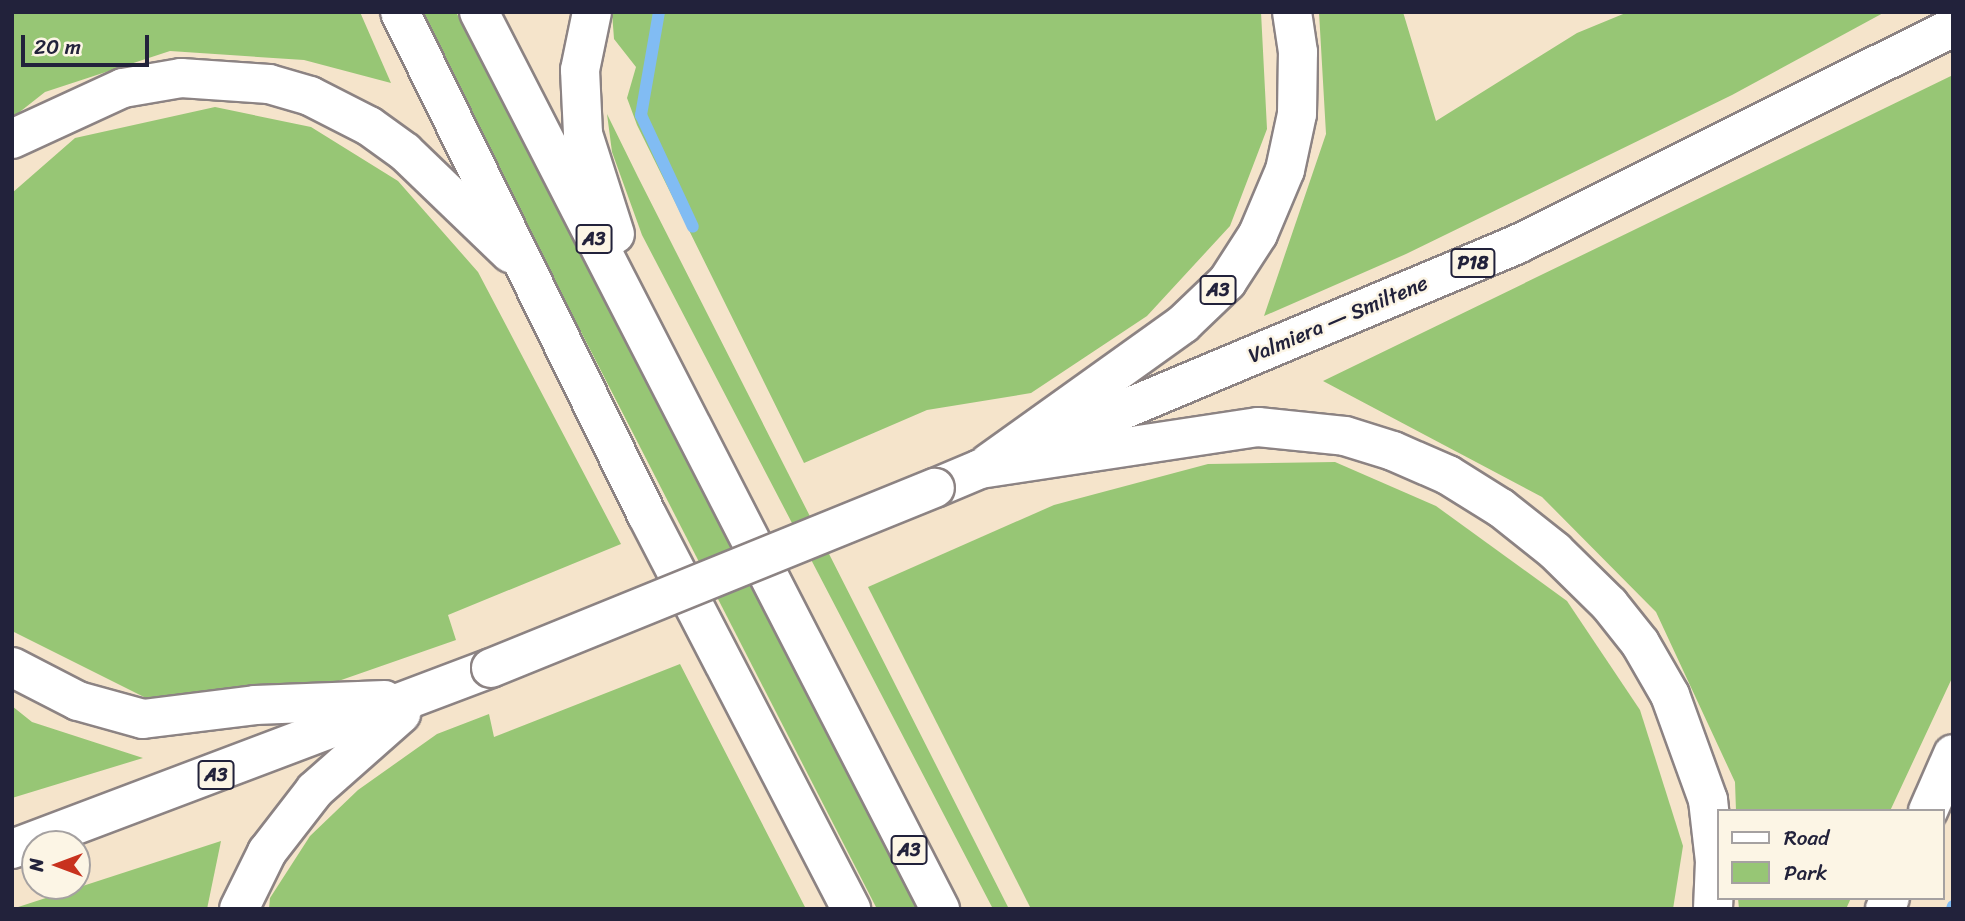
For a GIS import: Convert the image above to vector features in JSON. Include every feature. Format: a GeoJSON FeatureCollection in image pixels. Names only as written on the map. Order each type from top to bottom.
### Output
{"type":"FeatureCollection","features":[{"type":"Feature","properties":{"kind":"main road"},"geometry":{"type":"LineString","coordinates":[[400,12],[647,514],[851,909]]}},
{"type":"Feature","properties":{"kind":"main road","name":"A3"},"geometry":{"type":"LineString","coordinates":[[479,12],[709,466],[940,909]]}},
{"type":"Feature","properties":{"kind":"main road","name":"A3"},"geometry":{"type":"LineString","coordinates":[[592,12],[580,69],[583,134],[601,199],[709,466]]}},
{"type":"Feature","properties":{"kind":"main road","name":"A3"},"geometry":{"type":"LineString","coordinates":[[12,849],[418,698],[980,469],[1183,324],[1227,282],[1258,234],[1285,170],[1297,114],[1298,52],[1292,12]]}},
{"type":"Feature","properties":{"kind":"main road","name":"Valmiera — Smiltene"},"geometry":{"type":"LineString","coordinates":[[980,469],[1518,244],[1953,27]]}},
{"type":"Feature","properties":{"kind":"main road"},"geometry":{"type":"LineString","coordinates":[[12,139],[123,88],[181,78],[270,84],[310,96],[387,139],[528,270]]}},
{"type":"Feature","properties":{"kind":"main road"},"geometry":{"type":"LineString","coordinates":[[980,469],[1258,427],[1345,436],[1393,451],[1448,475],[1501,508],[1555,551],[1609,604],[1640,643],[1670,695],[1708,800],[1715,861],[1713,909]]}},
{"type":"Feature","properties":{"kind":"main road"},"geometry":{"type":"LineString","coordinates":[[12,667],[78,701],[143,719],[255,705],[418,698]]}},
{"type":"Feature","properties":{"kind":"main road"},"geometry":{"type":"LineString","coordinates":[[239,909],[267,852],[315,790],[418,698]]}},
{"type":"Feature","properties":{"kind":"main road"},"geometry":{"type":"LineString","coordinates":[[1929,809],[1953,754]]}},
{"type":"Feature","properties":{"kind":"main road"},"geometry":{"type":"LineString","coordinates":[[878,792],[949,909]]}},
{"type":"Feature","properties":{"kind":"green space"},"geometry":{"type":"Polygon","coordinates":[[[12,12],[360,12],[391,83],[304,60],[170,51],[45,92],[12,118],[12,12]]]}},
{"type":"Feature","properties":{"kind":"green space"},"geometry":{"type":"Polygon","coordinates":[[[417,12],[456,12],[920,909],[877,909],[417,12]]]}},
{"type":"Feature","properties":{"kind":"green space"},"geometry":{"type":"Polygon","coordinates":[[[612,12],[1261,12],[1267,129],[1230,226],[1147,316],[1031,393],[927,410],[804,463],[637,125],[627,98],[636,67],[614,39],[612,12]]]}},
{"type":"Feature","properties":{"kind":"green space"},"geometry":{"type":"Polygon","coordinates":[[[1319,12],[1403,12],[1436,121],[1577,33],[1628,12],[1885,12],[1732,95],[1406,254],[1264,316],[1326,134],[1319,12]]]}},
{"type":"Feature","properties":{"kind":"green space"},"geometry":{"type":"Polygon","coordinates":[[[1953,75],[1953,676],[1891,809],[1736,809],[1735,782],[1656,612],[1542,497],[1323,381],[1953,75]]]}},
{"type":"Feature","properties":{"kind":"green space"},"geometry":{"type":"Polygon","coordinates":[[[215,107],[311,127],[398,181],[478,272],[621,544],[448,615],[456,640],[304,693],[148,699],[12,631],[12,193],[75,138],[215,107]]]}},
{"type":"Feature","properties":{"kind":"green space"},"geometry":{"type":"Polygon","coordinates":[[[607,114],[1009,909],[993,909],[642,235],[612,152],[607,114]]]}},
{"type":"Feature","properties":{"kind":"green space"},"geometry":{"type":"Polygon","coordinates":[[[1335,462],[1436,506],[1567,601],[1640,710],[1683,846],[1673,909],[1031,909],[868,587],[1054,505],[1208,464],[1335,462]]]}},
{"type":"Feature","properties":{"kind":"green space"},"geometry":{"type":"Polygon","coordinates":[[[680,664],[806,909],[269,909],[270,898],[310,836],[358,790],[437,734],[489,714],[494,737],[680,664]]]}},
{"type":"Feature","properties":{"kind":"green space"},"geometry":{"type":"Polygon","coordinates":[[[12,706],[32,722],[143,758],[12,798],[12,706]]]}},
{"type":"Feature","properties":{"kind":"green space"},"geometry":{"type":"Polygon","coordinates":[[[221,841],[207,909],[12,909],[40,900],[91,900],[91,883],[221,841]]]}},
{"type":"Feature","properties":{"kind":"green space"},"geometry":{"type":"Polygon","coordinates":[[[1738,900],[1850,900],[1846,909],[1739,909],[1738,900]]]}},
{"type":"Feature","properties":{"kind":"waterway"},"geometry":{"type":"LineString","coordinates":[[659,12],[641,115],[693,227]]}}]}
